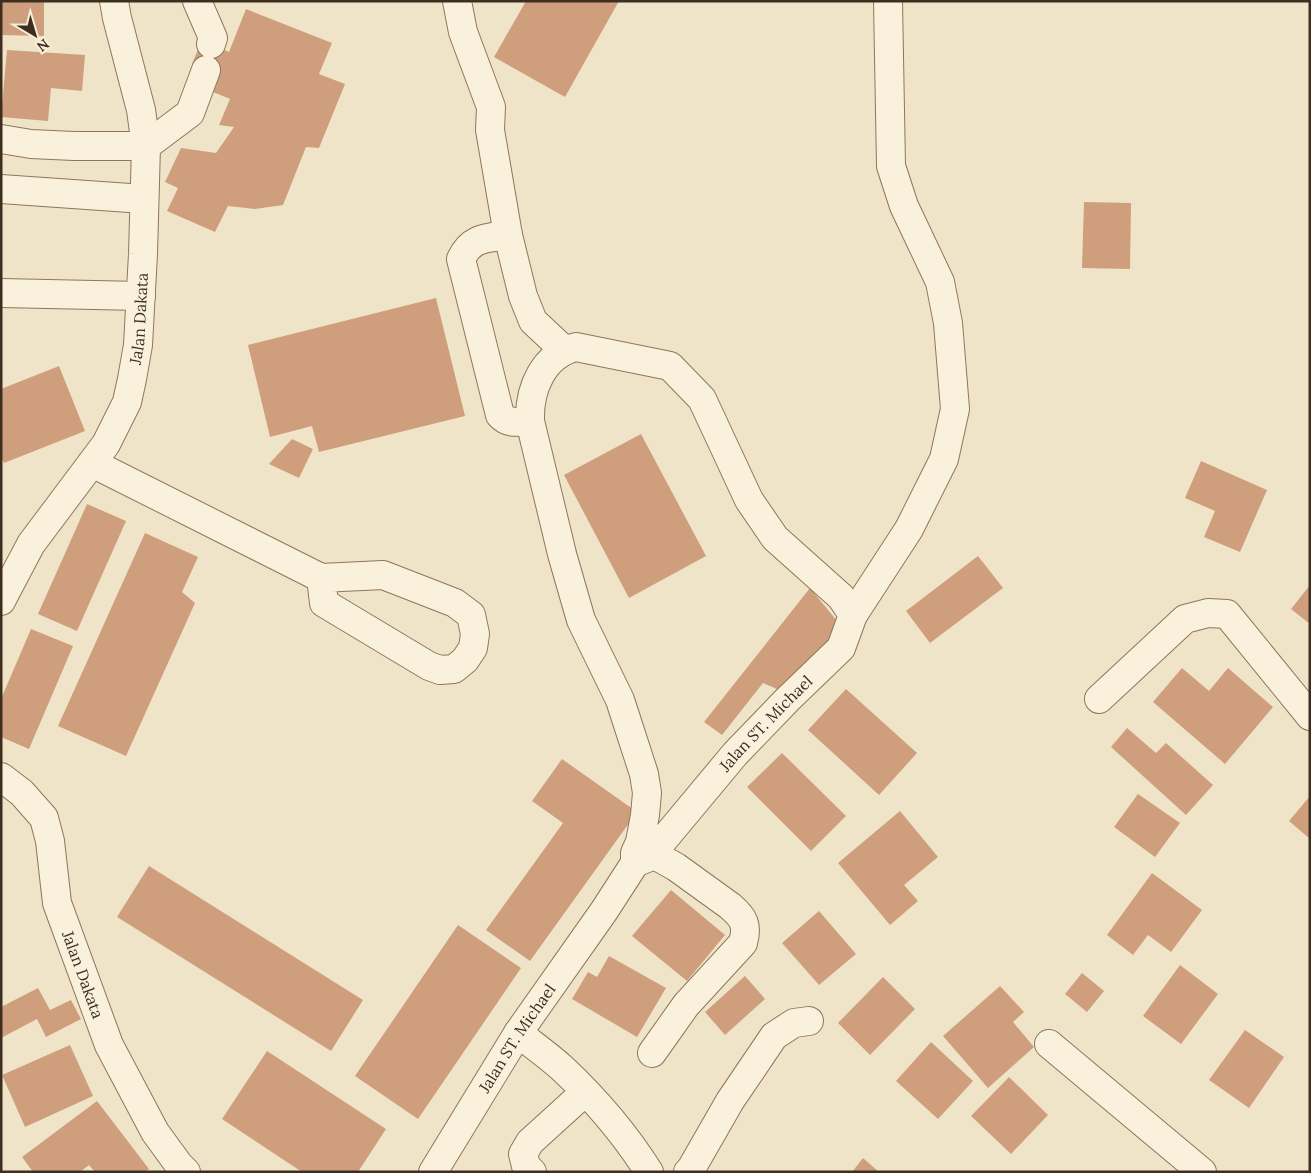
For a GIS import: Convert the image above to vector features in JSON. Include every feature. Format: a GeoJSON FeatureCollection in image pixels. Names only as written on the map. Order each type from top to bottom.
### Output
{"type":"FeatureCollection","features":[{"type":"Feature","properties":{"kind":"street","name":"Jalan Dakata"},"geometry":{"type":"LineString","coordinates":[[1,601],[31,544],[106,444],[127,402],[138,345],[146,146],[142,110],[114,1]]}},
{"type":"Feature","properties":{"kind":"street"},"geometry":{"type":"LineString","coordinates":[[1,139],[31,144],[146,146],[190,113],[209,57],[213,38],[197,1]]}},
{"type":"Feature","properties":{"kind":"street"},"geometry":{"type":"LineString","coordinates":[[457,1],[463,32],[491,107],[490,130],[508,235],[523,296],[533,321],[564,350]]}},
{"type":"Feature","properties":{"kind":"street","name":"Jalan ST. Michael"},"geometry":{"type":"LineString","coordinates":[[433,1172],[518,1033],[643,858],[734,754],[841,648],[853,615],[914,520],[944,459],[955,409],[948,323],[940,282],[904,206],[891,166],[888,1]]}},
{"type":"Feature","properties":{"kind":"street"},"geometry":{"type":"LineString","coordinates":[[1,189],[144,199]]}},
{"type":"Feature","properties":{"kind":"street"},"geometry":{"type":"LineString","coordinates":[[508,235],[481,239],[474,242],[465,250],[461,259],[500,415],[504,420],[512,422],[530,421]]}},
{"type":"Feature","properties":{"kind":"street"},"geometry":{"type":"LineString","coordinates":[[1,293],[141,296]]}},
{"type":"Feature","properties":{"kind":"street"},"geometry":{"type":"LineString","coordinates":[[652,1053],[686,1006],[743,943],[746,930],[738,912],[676,867],[643,858],[635,852],[640,842],[646,815],[644,774],[620,700],[581,620],[562,554],[530,421],[529,404],[536,380],[555,357],[564,350],[576,347],[670,366],[702,399],[749,500],[775,538],[841,597],[853,615]]}},
{"type":"Feature","properties":{"kind":"street"},"geometry":{"type":"LineString","coordinates":[[92,463],[321,578],[383,575],[455,603],[471,615],[475,634],[473,648],[465,660],[454,669],[440,670],[428,666],[324,603],[321,578]]}},
{"type":"Feature","properties":{"kind":"street"},"geometry":{"type":"LineString","coordinates":[[1099,699],[1185,619],[1208,613],[1227,614],[1310,716]]}},
{"type":"Feature","properties":{"kind":"street","name":"Jalan Dakata"},"geometry":{"type":"LineString","coordinates":[[1,777],[22,793],[44,818],[50,841],[57,903],[109,1046],[155,1132],[186,1172]]}},
{"type":"Feature","properties":{"kind":"street"},"geometry":{"type":"LineString","coordinates":[[688,1172],[730,1101],[774,1036],[794,1023],[809,1021]]}},
{"type":"Feature","properties":{"kind":"street"},"geometry":{"type":"LineString","coordinates":[[518,1033],[562,1068],[608,1115],[650,1172]]}},
{"type":"Feature","properties":{"kind":"street"},"geometry":{"type":"LineString","coordinates":[[1049,1044],[1202,1172]]}},
{"type":"Feature","properties":{"kind":"street"},"geometry":{"type":"LineString","coordinates":[[532,1172],[526,1166],[523,1154],[530,1142],[585,1092]]}},
{"type":"Feature","properties":{"kind":"building"},"geometry":{"type":"Polygon","coordinates":[[[1,1],[44,1],[44,36],[1,35],[1,1]]]}},
{"type":"Feature","properties":{"kind":"building"},"geometry":{"type":"Polygon","coordinates":[[[526,1],[619,1],[565,97],[494,57],[526,1]]]}},
{"type":"Feature","properties":{"kind":"building"},"geometry":{"type":"Polygon","coordinates":[[[246,9],[332,43],[319,74],[345,84],[319,148],[306,147],[283,205],[255,209],[228,206],[215,232],[167,211],[178,188],[165,182],[181,148],[216,153],[234,127],[219,125],[230,99],[213,92],[219,76],[192,64],[202,40],[229,52],[246,9]]]}},
{"type":"Feature","properties":{"kind":"building"},"geometry":{"type":"Polygon","coordinates":[[[7,50],[85,55],[82,91],[51,88],[48,121],[1,117],[7,50]]]}},
{"type":"Feature","properties":{"kind":"building"},"geometry":{"type":"Polygon","coordinates":[[[1084,202],[1131,203],[1130,269],[1082,268],[1084,202]]]}},
{"type":"Feature","properties":{"kind":"building"},"geometry":{"type":"Polygon","coordinates":[[[436,298],[465,416],[319,452],[312,426],[270,437],[248,345],[436,298]]]}},
{"type":"Feature","properties":{"kind":"building"},"geometry":{"type":"Polygon","coordinates":[[[59,366],[85,431],[4,463],[1,457],[1,389],[59,366]]]}},
{"type":"Feature","properties":{"kind":"building"},"geometry":{"type":"Polygon","coordinates":[[[641,434],[706,556],[629,598],[564,475],[641,434]]]}},
{"type":"Feature","properties":{"kind":"building"},"geometry":{"type":"Polygon","coordinates":[[[292,439],[313,449],[299,478],[269,464],[292,439]]]}},
{"type":"Feature","properties":{"kind":"building"},"geometry":{"type":"Polygon","coordinates":[[[1201,461],[1267,490],[1240,552],[1204,537],[1215,511],[1185,498],[1201,461]]]}},
{"type":"Feature","properties":{"kind":"building"},"geometry":{"type":"Polygon","coordinates":[[[87,504],[126,521],[77,631],[38,614],[87,504]]]}},
{"type":"Feature","properties":{"kind":"building"},"geometry":{"type":"Polygon","coordinates":[[[145,533],[198,557],[182,592],[195,603],[126,756],[58,726],[145,533]]]}},
{"type":"Feature","properties":{"kind":"building"},"geometry":{"type":"Polygon","coordinates":[[[978,556],[1003,588],[930,643],[906,611],[978,556]]]}},
{"type":"Feature","properties":{"kind":"building"},"geometry":{"type":"Polygon","coordinates":[[[1310,585],[1310,624],[1291,609],[1310,585]]]}},
{"type":"Feature","properties":{"kind":"building"},"geometry":{"type":"Polygon","coordinates":[[[810,588],[842,627],[784,692],[763,683],[722,735],[704,722],[810,588]]]}},
{"type":"Feature","properties":{"kind":"building"},"geometry":{"type":"Polygon","coordinates":[[[31,629],[73,646],[29,749],[1,737],[1,699],[31,629]]]}},
{"type":"Feature","properties":{"kind":"building"},"geometry":{"type":"Polygon","coordinates":[[[1182,668],[1209,691],[1228,668],[1273,707],[1225,764],[1153,702],[1182,668]]]}},
{"type":"Feature","properties":{"kind":"building"},"geometry":{"type":"Polygon","coordinates":[[[846,689],[917,753],[879,795],[808,730],[846,689]]]}},
{"type":"Feature","properties":{"kind":"building"},"geometry":{"type":"Polygon","coordinates":[[[1127,728],[1156,753],[1166,743],[1213,785],[1186,815],[1111,747],[1127,728]]]}},
{"type":"Feature","properties":{"kind":"building"},"geometry":{"type":"Polygon","coordinates":[[[782,753],[846,816],[811,851],[747,787],[782,753]]]}},
{"type":"Feature","properties":{"kind":"building"},"geometry":{"type":"Polygon","coordinates":[[[562,759],[637,812],[530,961],[486,930],[563,823],[532,801],[562,759]]]}},
{"type":"Feature","properties":{"kind":"building"},"geometry":{"type":"Polygon","coordinates":[[[1138,794],[1180,823],[1155,857],[1114,827],[1138,794]]]}},
{"type":"Feature","properties":{"kind":"building"},"geometry":{"type":"Polygon","coordinates":[[[1310,796],[1310,839],[1289,821],[1310,796]]]}},
{"type":"Feature","properties":{"kind":"building"},"geometry":{"type":"Polygon","coordinates":[[[900,811],[938,857],[904,885],[918,901],[890,925],[838,863],[900,811]]]}},
{"type":"Feature","properties":{"kind":"building"},"geometry":{"type":"Polygon","coordinates":[[[149,866],[363,1000],[331,1051],[117,917],[149,866]]]}},
{"type":"Feature","properties":{"kind":"building"},"geometry":{"type":"Polygon","coordinates":[[[1152,873],[1202,910],[1171,952],[1148,935],[1133,955],[1107,935],[1152,873]]]}},
{"type":"Feature","properties":{"kind":"building"},"geometry":{"type":"Polygon","coordinates":[[[671,890],[725,935],[687,981],[632,936],[671,890]]]}},
{"type":"Feature","properties":{"kind":"building"},"geometry":{"type":"Polygon","coordinates":[[[819,911],[856,954],[819,985],[782,943],[819,911]]]}},
{"type":"Feature","properties":{"kind":"building"},"geometry":{"type":"Polygon","coordinates":[[[458,925],[521,968],[418,1119],[355,1076],[458,925]]]}},
{"type":"Feature","properties":{"kind":"building"},"geometry":{"type":"Polygon","coordinates":[[[609,956],[666,988],[637,1037],[572,999],[588,972],[597,977],[609,956]]]}},
{"type":"Feature","properties":{"kind":"building"},"geometry":{"type":"Polygon","coordinates":[[[1180,965],[1218,994],[1181,1044],[1143,1016],[1180,965]]]}},
{"type":"Feature","properties":{"kind":"building"},"geometry":{"type":"Polygon","coordinates":[[[1082,973],[1104,991],[1087,1012],[1065,994],[1082,973]]]}},
{"type":"Feature","properties":{"kind":"building"},"geometry":{"type":"Polygon","coordinates":[[[745,976],[765,999],[725,1035],[705,1012],[745,976]]]}},
{"type":"Feature","properties":{"kind":"building"},"geometry":{"type":"Polygon","coordinates":[[[883,977],[915,1009],[870,1055],[838,1023],[883,977]]]}},
{"type":"Feature","properties":{"kind":"building"},"geometry":{"type":"Polygon","coordinates":[[[1000,986],[1024,1012],[1013,1022],[1034,1047],[988,1088],[943,1036],[1000,986]]]}},
{"type":"Feature","properties":{"kind":"building"},"geometry":{"type":"Polygon","coordinates":[[[38,988],[50,1010],[71,1000],[81,1019],[46,1037],[37,1019],[1,1038],[1,1007],[38,988]]]}},
{"type":"Feature","properties":{"kind":"building"},"geometry":{"type":"Polygon","coordinates":[[[1245,1030],[1284,1057],[1249,1108],[1209,1080],[1245,1030]]]}},
{"type":"Feature","properties":{"kind":"building"},"geometry":{"type":"Polygon","coordinates":[[[931,1042],[973,1081],[938,1119],[896,1081],[931,1042]]]}},
{"type":"Feature","properties":{"kind":"building"},"geometry":{"type":"Polygon","coordinates":[[[70,1045],[93,1096],[25,1127],[2,1075],[70,1045]]]}},
{"type":"Feature","properties":{"kind":"building"},"geometry":{"type":"Polygon","coordinates":[[[267,1051],[386,1129],[358,1172],[302,1172],[222,1119],[267,1051]]]}},
{"type":"Feature","properties":{"kind":"building"},"geometry":{"type":"Polygon","coordinates":[[[1009,1077],[1048,1115],[1011,1154],[971,1116],[1009,1077]]]}},
{"type":"Feature","properties":{"kind":"building"},"geometry":{"type":"Polygon","coordinates":[[[97,1101],[149,1169],[145,1172],[95,1172],[89,1165],[80,1172],[33,1172],[22,1157],[97,1101]]]}},
{"type":"Feature","properties":{"kind":"building"},"geometry":{"type":"Polygon","coordinates":[[[863,1158],[879,1172],[852,1172],[863,1158]]]}}]}
